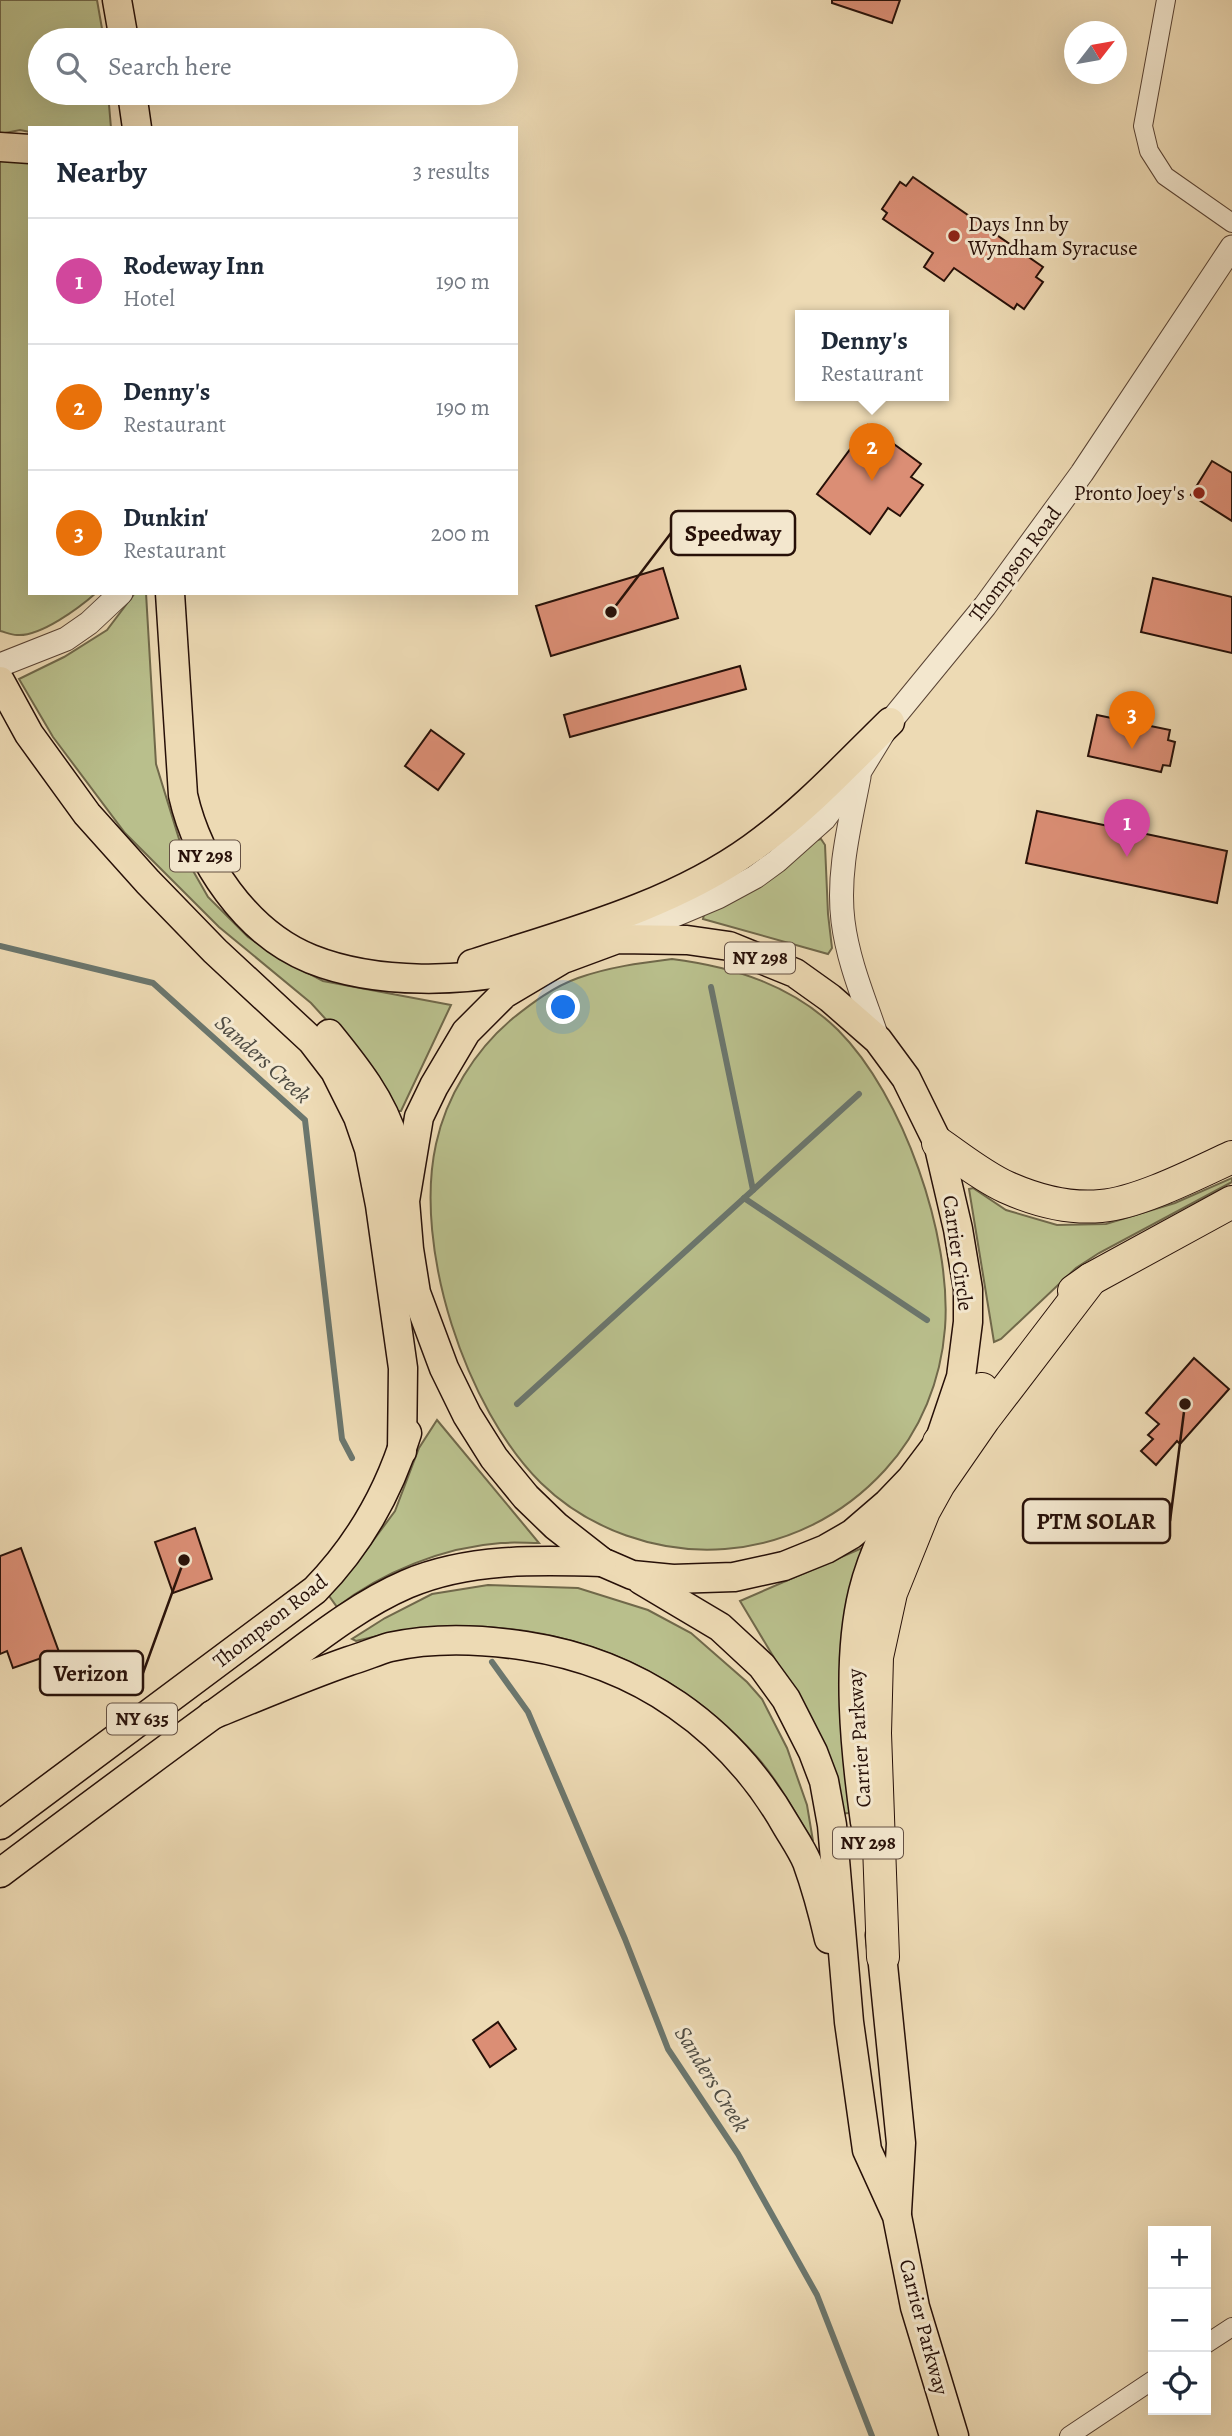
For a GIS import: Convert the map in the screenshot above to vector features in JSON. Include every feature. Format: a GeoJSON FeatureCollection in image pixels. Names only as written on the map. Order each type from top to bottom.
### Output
{"type":"FeatureCollection","features":[{"type":"Feature","properties":{"kind":"highway"},"geometry":{"type":"LineString","coordinates":[[938,1143],[1004,1186],[1055,1203],[1088,1207],[1104,1206],[1135,1197],[1232,1157]]}},
{"type":"Feature","properties":{"kind":"highway"},"geometry":{"type":"LineString","coordinates":[[939,1442],[1046,1311],[1091,1279],[1232,1202]]}},
{"type":"Feature","properties":{"kind":"highway"},"geometry":{"type":"LineString","coordinates":[[883,1957],[875,1734],[877,1657],[891,1594],[924,1511],[939,1484],[984,1419],[1091,1279]]}},
{"type":"Feature","properties":{"kind":"main road"},"geometry":{"type":"LineString","coordinates":[[117,0],[122,28]]}},
{"type":"Feature","properties":{"kind":"main road"},"geometry":{"type":"LineString","coordinates":[[133,105],[136,126]]}},
{"type":"Feature","properties":{"kind":"main road"},"geometry":{"type":"LineString","coordinates":[[0,147],[28,149]]}},
{"type":"Feature","properties":{"kind":"main road","name":"NY 298"},"geometry":{"type":"LineString","coordinates":[[170,595],[183,795],[188,817],[202,850],[224,888],[266,932],[311,959],[390,977],[426,980],[496,975],[563,959]]}},
{"type":"Feature","properties":{"kind":"main road","name":"NY 298"},"geometry":{"type":"LineString","coordinates":[[0,681],[29,734],[87,814],[148,882],[303,1004],[351,1061],[381,1108],[393,1140],[405,1201]]}},
{"type":"Feature","properties":{"kind":"main road"},"geometry":{"type":"LineString","coordinates":[[0,717],[29,734]]}},
{"type":"Feature","properties":{"kind":"main road"},"geometry":{"type":"LineString","coordinates":[[426,980],[627,913],[674,893],[717,870],[780,827],[890,722]]}},
{"type":"Feature","properties":{"kind":"main road"},"geometry":{"type":"LineString","coordinates":[[148,882],[215,951],[312,1041],[335,1071],[358,1117],[369,1149],[380,1205],[402,1368],[402,1451]]}},
{"type":"Feature","properties":{"kind":"main road","name":"Carrier Circle"},"geometry":{"type":"LineString","coordinates":[[617,939],[687,940],[729,946],[795,974],[830,998],[878,1040],[906,1078],[938,1143],[958,1229],[968,1289],[968,1322],[961,1377],[939,1442],[912,1479],[852,1534],[826,1549],[784,1566],[734,1577],[673,1579],[632,1575],[602,1562],[526,1497],[494,1458],[467,1415],[443,1368],[416,1293],[405,1201],[419,1117],[434,1086],[466,1032],[504,993],[563,959],[617,939]]}},
{"type":"Feature","properties":{"kind":"main road","name":"Thompson Road"},"geometry":{"type":"LineString","coordinates":[[0,1825],[284,1615],[335,1570],[364,1529],[384,1493],[402,1451],[419,1393],[416,1293]]}},
{"type":"Feature","properties":{"kind":"main road","name":"Carrier Parkway"},"geometry":{"type":"LineString","coordinates":[[897,2216],[901,2143],[883,1957],[863,1811],[853,1661],[863,1591],[890,1520],[912,1479]]}},
{"type":"Feature","properties":{"kind":"main road","name":"Thompson Road"},"geometry":{"type":"LineString","coordinates":[[0,1873],[212,1715],[370,1603],[408,1584],[440,1573],[506,1562],[602,1562]]}},
{"type":"Feature","properties":{"kind":"main road","name":"Carrier Parkway"},"geometry":{"type":"LineString","coordinates":[[632,1575],[720,1627],[762,1666],[786,1699],[813,1752],[824,1781],[832,1825],[849,2022],[867,2150],[897,2216],[915,2307],[954,2436]]}},
{"type":"Feature","properties":{"kind":"main road"},"geometry":{"type":"LineString","coordinates":[[212,1715],[320,1671],[390,1647],[446,1640],[487,1640],[561,1651],[607,1666],[663,1696],[702,1722],[738,1757],[771,1800],[806,1861],[827,1930],[849,2022]]}},
{"type":"Feature","properties":{"kind":"street"},"geometry":{"type":"LineString","coordinates":[[1166,0],[1143,126],[1149,151],[1165,176],[1232,223]]}},
{"type":"Feature","properties":{"kind":"street","name":"Thompson Road"},"geometry":{"type":"LineString","coordinates":[[617,939],[718,897],[755,877],[824,819],[860,771],[890,722],[985,606],[1082,473],[1232,247]]}},
{"type":"Feature","properties":{"kind":"street"},"geometry":{"type":"LineString","coordinates":[[0,665],[66,639],[89,623],[119,595]]}},
{"type":"Feature","properties":{"kind":"street","name":"Thompson Road"},"geometry":{"type":"LineString","coordinates":[[860,771],[844,860],[843,920],[850,955],[878,1040]]}},
{"type":"Feature","properties":{"kind":"street"},"geometry":{"type":"LineString","coordinates":[[1211,2341],[1232,2327]]}},
{"type":"Feature","properties":{"kind":"street"},"geometry":{"type":"LineString","coordinates":[[1069,2436],[1148,2383]]}},
{"type":"Feature","properties":{"kind":"green space"},"geometry":{"type":"Polygon","coordinates":[[[0,0],[97,0],[102,28],[28,28],[28,105],[109,105],[111,126],[28,126],[28,132],[20,130],[0,134],[0,0]]]}},
{"type":"Feature","properties":{"kind":"green space"},"geometry":{"type":"Polygon","coordinates":[[[28,160],[28,595],[93,595],[48,627],[17,635],[0,631],[0,161],[28,160]]]}},
{"type":"Feature","properties":{"kind":"green space"},"geometry":{"type":"Polygon","coordinates":[[[133,595],[146,595],[156,764],[184,855],[208,897],[248,937],[283,960],[323,981],[451,1005],[401,1111],[393,1111],[341,1036],[311,1003],[219,927],[125,833],[53,737],[19,679],[64,657],[107,630],[133,595]]]}},
{"type":"Feature","properties":{"kind":"green space"},"geometry":{"type":"Polygon","coordinates":[[[821,839],[825,845],[832,948],[828,954],[703,919],[705,910],[813,841],[821,839]]]}},
{"type":"Feature","properties":{"kind":"green space"},"geometry":{"type":"Polygon","coordinates":[[[672,959],[740,973],[782,990],[820,1014],[862,1058],[883,1091],[918,1169],[931,1210],[945,1291],[943,1347],[934,1385],[919,1422],[898,1455],[851,1501],[812,1525],[770,1541],[725,1549],[675,1547],[626,1536],[581,1514],[541,1483],[514,1451],[490,1413],[469,1371],[452,1325],[439,1277],[432,1230],[431,1185],[441,1126],[455,1092],[486,1045],[527,1007],[569,982],[613,968],[672,959]]]}},
{"type":"Feature","properties":{"kind":"green space"},"geometry":{"type":"Polygon","coordinates":[[[1232,1178],[1232,1182],[1076,1268],[1001,1339],[994,1342],[969,1189],[973,1188],[1006,1210],[1057,1225],[1106,1224],[1175,1203],[1232,1178]]]}},
{"type":"Feature","properties":{"kind":"green space"},"geometry":{"type":"Polygon","coordinates":[[[437,1420],[539,1543],[479,1545],[436,1556],[394,1572],[337,1607],[327,1593],[352,1569],[395,1511],[419,1448],[437,1420]]]}},
{"type":"Feature","properties":{"kind":"green space"},"geometry":{"type":"Polygon","coordinates":[[[869,1545],[858,1812],[840,1814],[791,1686],[740,1601],[869,1545]]]}},
{"type":"Feature","properties":{"kind":"green space"},"geometry":{"type":"Polygon","coordinates":[[[488,1585],[578,1588],[648,1610],[691,1633],[747,1682],[762,1699],[787,1748],[807,1805],[813,1841],[765,1767],[716,1717],[671,1685],[623,1659],[573,1641],[520,1630],[466,1627],[411,1630],[356,1641],[352,1639],[385,1618],[432,1594],[488,1585]]]}},
{"type":"Feature","properties":{"kind":"building"},"geometry":{"type":"Polygon","coordinates":[[[832,0],[900,0],[892,23],[832,3],[832,0]]]}},
{"type":"Feature","properties":{"kind":"building","name":"Days Inn by Wyndham Syracuse"},"geometry":{"type":"Polygon","coordinates":[[[913,177],[1043,267],[1036,277],[1043,282],[1024,309],[1017,304],[1014,309],[954,268],[944,281],[924,267],[933,253],[883,219],[887,213],[882,209],[900,182],[906,186],[913,177]]]}},
{"type":"Feature","properties":{"kind":"building"},"geometry":{"type":"Polygon","coordinates":[[[868,425],[921,464],[911,477],[923,485],[900,516],[888,508],[870,534],[817,494],[868,425]]]}},
{"type":"Feature","properties":{"kind":"building"},"geometry":{"type":"Polygon","coordinates":[[[1212,461],[1232,473],[1232,521],[1191,495],[1212,461]]]}},
{"type":"Feature","properties":{"kind":"building"},"geometry":{"type":"Polygon","coordinates":[[[663,568],[678,618],[551,656],[536,606],[663,568]]]}},
{"type":"Feature","properties":{"kind":"building"},"geometry":{"type":"Polygon","coordinates":[[[1153,578],[1232,597],[1232,653],[1141,632],[1153,578]]]}},
{"type":"Feature","properties":{"kind":"building"},"geometry":{"type":"Polygon","coordinates":[[[740,666],[746,689],[570,737],[564,715],[740,666]]]}},
{"type":"Feature","properties":{"kind":"building"},"geometry":{"type":"Polygon","coordinates":[[[1097,715],[1170,730],[1168,740],[1175,742],[1170,766],[1163,765],[1161,772],[1088,756],[1097,715]]]}},
{"type":"Feature","properties":{"kind":"building"},"geometry":{"type":"Polygon","coordinates":[[[431,730],[464,754],[438,790],[405,766],[431,730]]]}},
{"type":"Feature","properties":{"kind":"building"},"geometry":{"type":"Polygon","coordinates":[[[1037,811],[1227,851],[1217,903],[1026,863],[1037,811]]]}},
{"type":"Feature","properties":{"kind":"building"},"geometry":{"type":"Polygon","coordinates":[[[1194,1358],[1229,1389],[1180,1444],[1177,1441],[1156,1465],[1141,1451],[1153,1439],[1148,1435],[1159,1424],[1146,1413],[1194,1358]]]}},
{"type":"Feature","properties":{"kind":"building"},"geometry":{"type":"Polygon","coordinates":[[[195,1528],[212,1579],[173,1593],[155,1542],[195,1528]]]}},
{"type":"Feature","properties":{"kind":"building"},"geometry":{"type":"Polygon","coordinates":[[[21,1548],[59,1652],[13,1668],[7,1651],[0,1654],[0,1556],[21,1548]]]}},
{"type":"Feature","properties":{"kind":"building"},"geometry":{"type":"Polygon","coordinates":[[[498,2022],[516,2049],[490,2067],[473,2040],[498,2022]]]}},
{"type":"Feature","properties":{"kind":"waterway","name":"Sanders Creek"},"geometry":{"type":"LineString","coordinates":[[0,946],[153,983],[305,1120],[342,1439],[352,1458]]}},
{"type":"Feature","properties":{"kind":"waterway"},"geometry":{"type":"LineString","coordinates":[[711,987],[753,1190]]}},
{"type":"Feature","properties":{"kind":"waterway"},"geometry":{"type":"LineString","coordinates":[[517,1404],[859,1094]]}},
{"type":"Feature","properties":{"kind":"waterway"},"geometry":{"type":"LineString","coordinates":[[744,1198],[927,1320]]}},
{"type":"Feature","properties":{"kind":"waterway","name":"Sanders Creek"},"geometry":{"type":"LineString","coordinates":[[492,1662],[528,1712],[625,1939],[668,2049],[738,2154],[817,2295],[872,2436]]}},
{"type":"Feature","properties":{"kind":"place","name":"Days Inn by Wyndham Syracuse"},"geometry":{"type":"Point","coordinates":[954,236]}},
{"type":"Feature","properties":{"kind":"place","name":"Denny's"},"geometry":{"type":"Point","coordinates":[872,481]}},
{"type":"Feature","properties":{"kind":"place","name":"Pronto Joey's"},"geometry":{"type":"Point","coordinates":[1199,493]}},
{"type":"Feature","properties":{"kind":"place","name":"Speedway"},"geometry":{"type":"Point","coordinates":[611,612]}},
{"type":"Feature","properties":{"kind":"place","name":"Dunkin'"},"geometry":{"type":"Point","coordinates":[1132,749]}},
{"type":"Feature","properties":{"kind":"place","name":"Rodeway Inn"},"geometry":{"type":"Point","coordinates":[1127,857]}},
{"type":"Feature","properties":{"kind":"place","name":"PTM SOLAR"},"geometry":{"type":"Point","coordinates":[1185,1404]}},
{"type":"Feature","properties":{"kind":"place","name":"Verizon"},"geometry":{"type":"Point","coordinates":[184,1560]}}]}
